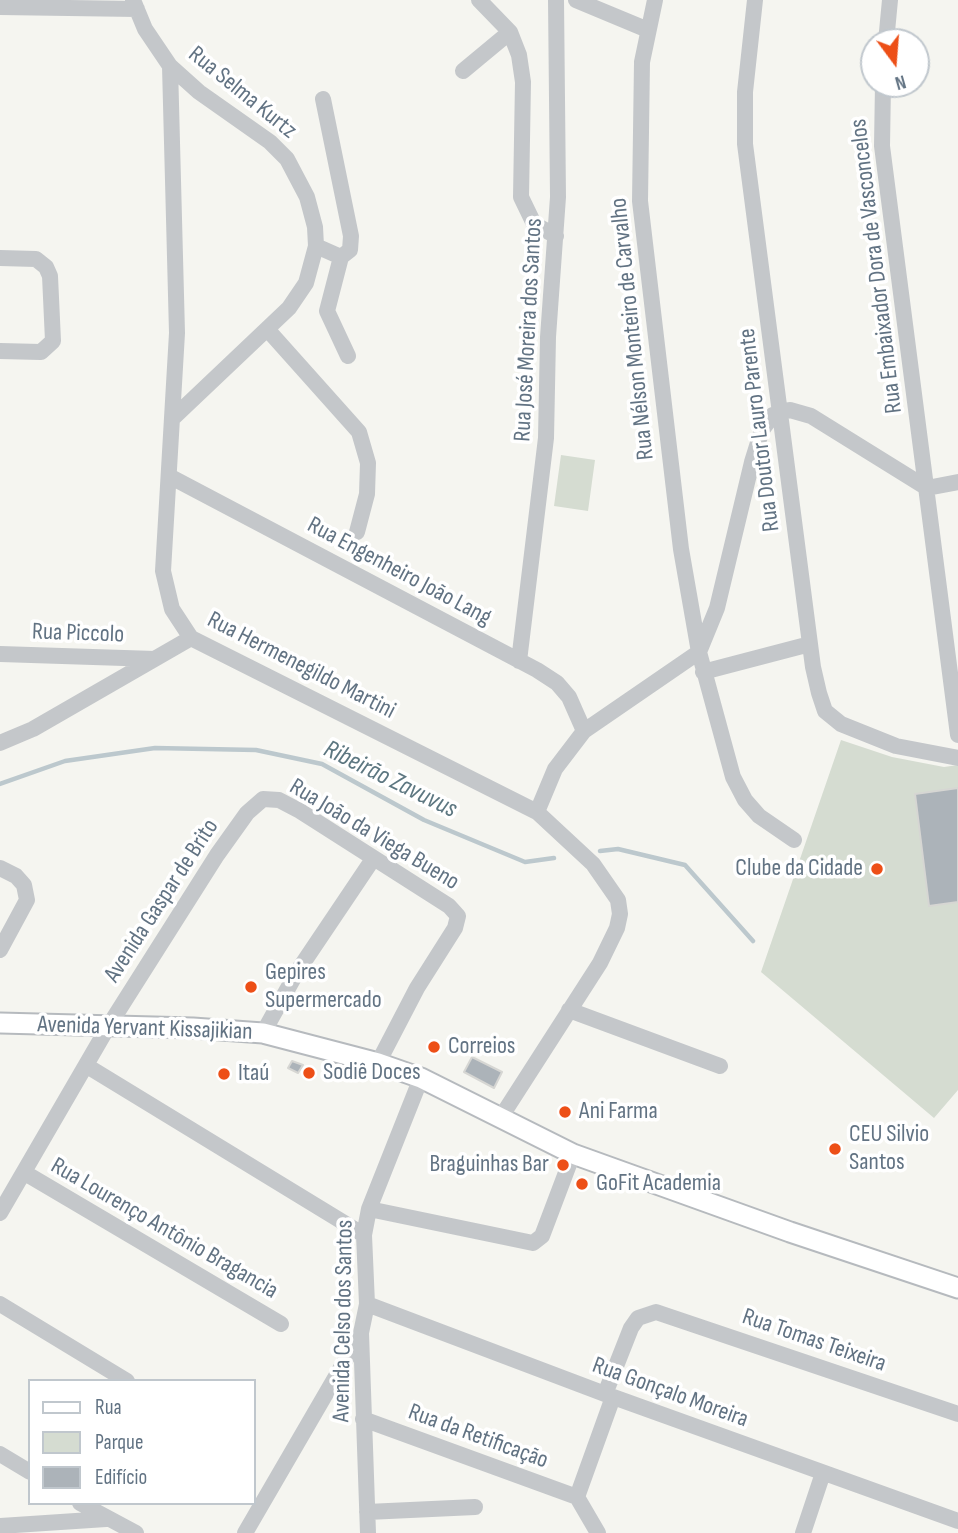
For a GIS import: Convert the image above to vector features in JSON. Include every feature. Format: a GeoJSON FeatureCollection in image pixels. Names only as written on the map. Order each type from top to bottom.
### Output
{"type":"FeatureCollection","features":[{"type":"Feature","properties":{"kind":"main road","name":"Avenida Yervant Kissajikian"},"geometry":{"type":"LineString","coordinates":[[0,1023],[192,1028],[263,1033],[378,1063],[421,1078],[573,1154],[779,1228],[958,1288]]}},
{"type":"Feature","properties":{"kind":"street"},"geometry":{"type":"LineString","coordinates":[[479,0],[510,33],[519,55],[523,82],[521,197],[534,224],[556,236]]}},
{"type":"Feature","properties":{"kind":"street","name":"Rua José Moreira dos Santos"},"geometry":{"type":"LineString","coordinates":[[519,661],[544,471],[548,337],[556,236],[556,0]]}},
{"type":"Feature","properties":{"kind":"street"},"geometry":{"type":"LineString","coordinates":[[576,0],[648,30]]}},
{"type":"Feature","properties":{"kind":"street","name":"Rua Nélson Monteiro de Carvalho"},"geometry":{"type":"LineString","coordinates":[[655,0],[642,62],[640,201],[680,536],[699,652],[733,777],[745,800],[759,816],[794,840]]}},
{"type":"Feature","properties":{"kind":"street","name":"Rua Doutor Lauro Parente"},"geometry":{"type":"LineString","coordinates":[[755,0],[745,92],[745,144],[810,644],[819,693],[825,711],[833,719],[896,746],[958,758]]}},
{"type":"Feature","properties":{"kind":"street"},"geometry":{"type":"LineString","coordinates":[[887,28],[890,0]]}},
{"type":"Feature","properties":{"kind":"street"},"geometry":{"type":"LineString","coordinates":[[0,7],[135,5]]}},
{"type":"Feature","properties":{"kind":"street","name":"Rua Selma Kurtz"},"geometry":{"type":"LineString","coordinates":[[135,5],[145,29],[170,66],[199,92],[270,142],[287,159],[307,197],[316,246],[306,283],[289,308],[172,419]]}},
{"type":"Feature","properties":{"kind":"street"},"geometry":{"type":"LineString","coordinates":[[463,71],[510,33]]}},
{"type":"Feature","properties":{"kind":"street","name":"Rua Hermenegildo Martini"},"geometry":{"type":"LineString","coordinates":[[170,66],[177,322],[163,571],[172,608],[191,638],[537,812],[593,864],[613,888],[619,907],[617,928],[502,1117]]}},
{"type":"Feature","properties":{"kind":"street","name":"Rua Embaixador Dora de Vasconcelos"},"geometry":{"type":"LineString","coordinates":[[883,98],[882,146],[958,735]]}},
{"type":"Feature","properties":{"kind":"street"},"geometry":{"type":"LineString","coordinates":[[323,99],[351,236],[350,250],[341,257],[327,311],[348,356]]}},
{"type":"Feature","properties":{"kind":"street"},"geometry":{"type":"LineString","coordinates":[[316,246],[341,257]]}},
{"type":"Feature","properties":{"kind":"street"},"geometry":{"type":"LineString","coordinates":[[0,258],[36,259],[46,267],[50,276],[53,341],[49,348],[41,352],[0,351]]}},
{"type":"Feature","properties":{"kind":"street"},"geometry":{"type":"LineString","coordinates":[[267,329],[359,432],[368,463],[367,494],[357,533]]}},
{"type":"Feature","properties":{"kind":"street"},"geometry":{"type":"LineString","coordinates":[[537,812],[555,769],[584,732],[699,652],[716,608],[762,430],[780,411],[800,412],[811,416],[927,488],[958,482]]}},
{"type":"Feature","properties":{"kind":"street","name":"Rua Engenheiro João Lang"},"geometry":{"type":"LineString","coordinates":[[169,476],[557,683],[569,696],[584,732]]}},
{"type":"Feature","properties":{"kind":"street"},"geometry":{"type":"LineString","coordinates":[[0,743],[33,729],[191,638]]}},
{"type":"Feature","properties":{"kind":"street"},"geometry":{"type":"LineString","coordinates":[[704,672],[810,644]]}},
{"type":"Feature","properties":{"kind":"street","name":"Rua Piccolo"},"geometry":{"type":"LineString","coordinates":[[0,654],[155,659]]}},
{"type":"Feature","properties":{"kind":"street","name":"Rua João da Viega Bueno"},"geometry":{"type":"LineString","coordinates":[[263,799],[279,800],[290,806],[456,912],[455,928],[417,988],[378,1063]]}},
{"type":"Feature","properties":{"kind":"street","name":"Avenida Gaspar de Brito"},"geometry":{"type":"LineString","coordinates":[[0,1213],[108,1027],[217,855],[247,813],[263,799]]}},
{"type":"Feature","properties":{"kind":"street"},"geometry":{"type":"LineString","coordinates":[[263,1033],[297,972],[373,859]]}},
{"type":"Feature","properties":{"kind":"street"},"geometry":{"type":"LineString","coordinates":[[0,868],[16,876],[26,891],[23,910],[0,950]]}},
{"type":"Feature","properties":{"kind":"street"},"geometry":{"type":"LineString","coordinates":[[569,1010],[720,1066]]}},
{"type":"Feature","properties":{"kind":"street"},"geometry":{"type":"LineString","coordinates":[[87,1066],[363,1235]]}},
{"type":"Feature","properties":{"kind":"street","name":"Avenida Celso dos Santos"},"geometry":{"type":"LineString","coordinates":[[368,1533],[361,1333],[367,1304],[363,1235],[369,1209],[421,1078]]}},
{"type":"Feature","properties":{"kind":"street"},"geometry":{"type":"LineString","coordinates":[[369,1209],[533,1242],[542,1236],[573,1154]]}},
{"type":"Feature","properties":{"kind":"street","name":"Rua Lourenço Antônio Bragancia"},"geometry":{"type":"LineString","coordinates":[[25,1173],[281,1324]]}},
{"type":"Feature","properties":{"kind":"street"},"geometry":{"type":"LineString","coordinates":[[0,1304],[124,1379]]}},
{"type":"Feature","properties":{"kind":"street","name":"Rua Gonçalo Moreira"},"geometry":{"type":"LineString","coordinates":[[367,1304],[609,1396],[958,1521]]}},
{"type":"Feature","properties":{"kind":"street","name":"Rua Tomas Teixeira"},"geometry":{"type":"LineString","coordinates":[[609,1396],[631,1328],[638,1318],[656,1311],[958,1414]]}},
{"type":"Feature","properties":{"kind":"street"},"geometry":{"type":"LineString","coordinates":[[245,1533],[361,1333]]}},
{"type":"Feature","properties":{"kind":"street"},"geometry":{"type":"LineString","coordinates":[[598,1533],[577,1497],[609,1396]]}},
{"type":"Feature","properties":{"kind":"street","name":"Rua da Retificação"},"geometry":{"type":"LineString","coordinates":[[363,1419],[577,1497]]}},
{"type":"Feature","properties":{"kind":"street"},"geometry":{"type":"LineString","coordinates":[[0,1454],[28,1471]]}},
{"type":"Feature","properties":{"kind":"street"},"geometry":{"type":"LineString","coordinates":[[803,1533],[823,1473]]}},
{"type":"Feature","properties":{"kind":"street"},"geometry":{"type":"LineString","coordinates":[[83,1505],[136,1533]]}},
{"type":"Feature","properties":{"kind":"street"},"geometry":{"type":"LineString","coordinates":[[367,1512],[475,1507]]}},
{"type":"Feature","properties":{"kind":"street"},"geometry":{"type":"LineString","coordinates":[[0,1526],[106,1519]]}},
{"type":"Feature","properties":{"kind":"green space"},"geometry":{"type":"Polygon","coordinates":[[[561,455],[595,460],[588,511],[554,506],[561,455]]]}},
{"type":"Feature","properties":{"kind":"green space","name":"Clube da Cidade"},"geometry":{"type":"Polygon","coordinates":[[[841,740],[892,757],[944,767],[958,765],[958,1090],[934,1118],[761,972],[841,740]]]}},
{"type":"Feature","properties":{"kind":"building"},"geometry":{"type":"Polygon","coordinates":[[[958,788],[958,902],[929,906],[915,794],[958,788]]]}},
{"type":"Feature","properties":{"kind":"building"},"geometry":{"type":"Polygon","coordinates":[[[472,1057],[502,1072],[494,1088],[464,1072],[472,1057]]]}},
{"type":"Feature","properties":{"kind":"building"},"geometry":{"type":"Polygon","coordinates":[[[292,1061],[303,1065],[298,1073],[288,1068],[292,1061]]]}},
{"type":"Feature","properties":{"kind":"waterway","name":"Ribeirão Zavuvus"},"geometry":{"type":"LineString","coordinates":[[0,784],[65,761],[155,748],[256,750],[322,764],[424,820],[525,862],[554,858]]}},
{"type":"Feature","properties":{"kind":"waterway","name":"Ribeirão Zavuvus"},"geometry":{"type":"LineString","coordinates":[[600,851],[618,849],[685,865],[753,941]]}},
{"type":"Feature","properties":{"kind":"place","name":"Clube da Cidade"},"geometry":{"type":"Point","coordinates":[877,869]}},
{"type":"Feature","properties":{"kind":"place","name":"Gepires Supermercado"},"geometry":{"type":"Point","coordinates":[251,987]}},
{"type":"Feature","properties":{"kind":"place","name":"Correios"},"geometry":{"type":"Point","coordinates":[434,1047]}},
{"type":"Feature","properties":{"kind":"place","name":"Sodiê Doces"},"geometry":{"type":"Point","coordinates":[309,1073]}},
{"type":"Feature","properties":{"kind":"place","name":"Itaú"},"geometry":{"type":"Point","coordinates":[224,1074]}},
{"type":"Feature","properties":{"kind":"place","name":"Ani Farma"},"geometry":{"type":"Point","coordinates":[565,1112]}},
{"type":"Feature","properties":{"kind":"place","name":"CEU Silvio Santos"},"geometry":{"type":"Point","coordinates":[835,1149]}},
{"type":"Feature","properties":{"kind":"place","name":"Braguinhas Bar"},"geometry":{"type":"Point","coordinates":[563,1165]}},
{"type":"Feature","properties":{"kind":"place","name":"GoFit Academia"},"geometry":{"type":"Point","coordinates":[582,1184]}}]}
